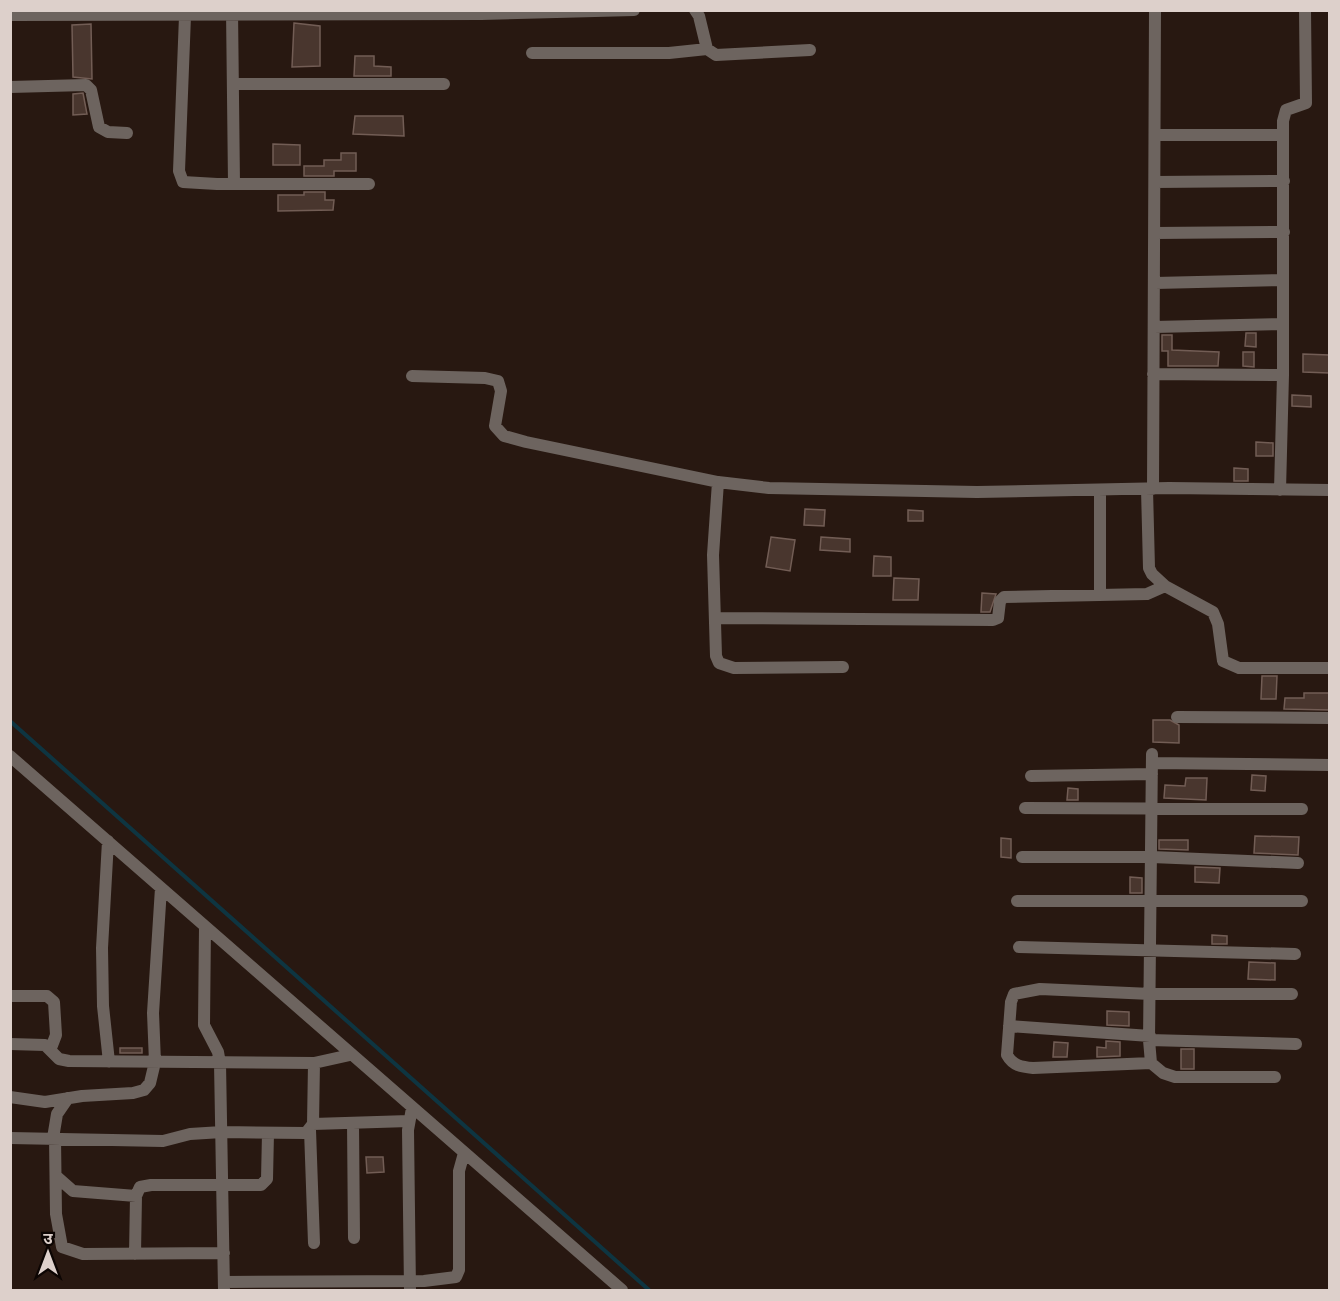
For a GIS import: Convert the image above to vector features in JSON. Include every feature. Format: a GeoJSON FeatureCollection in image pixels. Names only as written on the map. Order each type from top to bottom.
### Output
{"type":"FeatureCollection","features":[{"type":"Feature","properties":{"kind":"street"},"geometry":{"type":"LineString","coordinates":[[10,15],[39,13],[185,16],[232,13],[634,10]]}},
{"type":"Feature","properties":{"kind":"street"},"geometry":{"type":"LineString","coordinates":[[695,10],[699,16],[709,53],[723,55],[810,50]]}},
{"type":"Feature","properties":{"kind":"street"},"geometry":{"type":"LineString","coordinates":[[1155,10],[1155,283],[1149,568],[1157,581],[1213,612],[1218,624],[1221,656],[1230,666],[1329,668]]}},
{"type":"Feature","properties":{"kind":"street"},"geometry":{"type":"LineString","coordinates":[[1280,490],[1283,375],[1283,135],[1286,110],[1306,104],[1305,10]]}},
{"type":"Feature","properties":{"kind":"street"},"geometry":{"type":"LineString","coordinates":[[232,13],[234,184]]}},
{"type":"Feature","properties":{"kind":"street"},"geometry":{"type":"LineString","coordinates":[[185,16],[179,177],[189,183],[369,183]]}},
{"type":"Feature","properties":{"kind":"street"},"geometry":{"type":"LineString","coordinates":[[532,53],[669,53],[707,49]]}},
{"type":"Feature","properties":{"kind":"street"},"geometry":{"type":"LineString","coordinates":[[234,84],[444,84]]}},
{"type":"Feature","properties":{"kind":"street"},"geometry":{"type":"LineString","coordinates":[[10,87],[86,85],[91,90],[99,127],[108,132],[127,133]]}},
{"type":"Feature","properties":{"kind":"street"},"geometry":{"type":"LineString","coordinates":[[1155,135],[1283,135]]}},
{"type":"Feature","properties":{"kind":"street"},"geometry":{"type":"LineString","coordinates":[[1155,182],[1284,181]]}},
{"type":"Feature","properties":{"kind":"street"},"geometry":{"type":"LineString","coordinates":[[1155,233],[1284,232]]}},
{"type":"Feature","properties":{"kind":"street"},"geometry":{"type":"LineString","coordinates":[[1155,283],[1282,280]]}},
{"type":"Feature","properties":{"kind":"street"},"geometry":{"type":"LineString","coordinates":[[1154,327],[1282,324]]}},
{"type":"Feature","properties":{"kind":"street"},"geometry":{"type":"LineString","coordinates":[[1152,374],[1283,375]]}},
{"type":"Feature","properties":{"kind":"street"},"geometry":{"type":"LineString","coordinates":[[412,376],[485,378],[498,381],[501,390],[495,426],[504,436],[718,482],[790,489],[977,492],[1150,489],[1329,490]]}},
{"type":"Feature","properties":{"kind":"street"},"geometry":{"type":"LineString","coordinates":[[718,482],[713,555],[716,656],[723,666],[843,667]]}},
{"type":"Feature","properties":{"kind":"street"},"geometry":{"type":"LineString","coordinates":[[1100,490],[1100,595]]}},
{"type":"Feature","properties":{"kind":"street"},"geometry":{"type":"LineString","coordinates":[[715,618],[993,620],[998,618],[1000,601],[1004,597],[1146,594],[1165,586]]}},
{"type":"Feature","properties":{"kind":"street"},"geometry":{"type":"LineString","coordinates":[[1177,717],[1329,718]]}},
{"type":"Feature","properties":{"kind":"street"},"geometry":{"type":"LineString","coordinates":[[10,756],[622,1290]]}},
{"type":"Feature","properties":{"kind":"street"},"geometry":{"type":"LineString","coordinates":[[1031,776],[1152,764],[1329,765]]}},
{"type":"Feature","properties":{"kind":"street"},"geometry":{"type":"LineString","coordinates":[[1151,1063],[1149,1038],[1152,764]]}},
{"type":"Feature","properties":{"kind":"street"},"geometry":{"type":"LineString","coordinates":[[1025,808],[1302,809]]}},
{"type":"Feature","properties":{"kind":"street"},"geometry":{"type":"LineString","coordinates":[[108,842],[102,948],[103,1006],[109,1062]]}},
{"type":"Feature","properties":{"kind":"street"},"geometry":{"type":"LineString","coordinates":[[1022,857],[1152,857],[1298,863]]}},
{"type":"Feature","properties":{"kind":"street"},"geometry":{"type":"LineString","coordinates":[[10,1097],[45,1102],[68,1098],[121,1095],[144,1090],[150,1083],[155,1062],[153,1013],[161,888]]}},
{"type":"Feature","properties":{"kind":"street"},"geometry":{"type":"LineString","coordinates":[[1017,901],[1152,903],[1302,901]]}},
{"type":"Feature","properties":{"kind":"street"},"geometry":{"type":"LineString","coordinates":[[205,927],[204,1025],[218,1052],[220,1063],[224,1286],[410,1286],[448,1279],[458,1274],[459,1171],[464,1153]]}},
{"type":"Feature","properties":{"kind":"street"},"geometry":{"type":"LineString","coordinates":[[1019,947],[1295,954]]}},
{"type":"Feature","properties":{"kind":"street"},"geometry":{"type":"LineString","coordinates":[[1275,1077],[1174,1077],[1163,1073],[1151,1063],[1033,1068],[1018,1066],[1011,1062],[1007,1055],[1011,1002],[1018,991],[1040,990],[1151,994],[1292,994]]}},
{"type":"Feature","properties":{"kind":"street"},"geometry":{"type":"LineString","coordinates":[[10,996],[47,996],[54,1002],[56,1035],[51,1048]]}},
{"type":"Feature","properties":{"kind":"street"},"geometry":{"type":"LineString","coordinates":[[1009,1026],[1149,1038],[1296,1044]]}},
{"type":"Feature","properties":{"kind":"street"},"geometry":{"type":"LineString","coordinates":[[10,1044],[45,1045],[51,1048],[62,1061],[314,1063],[350,1054]]}},
{"type":"Feature","properties":{"kind":"street"},"geometry":{"type":"LineString","coordinates":[[314,1063],[312,1127],[314,1243]]}},
{"type":"Feature","properties":{"kind":"street"},"geometry":{"type":"LineString","coordinates":[[68,1098],[57,1114],[54,1138],[58,1233],[62,1247],[83,1254],[224,1253]]}},
{"type":"Feature","properties":{"kind":"street"},"geometry":{"type":"LineString","coordinates":[[410,1286],[409,1122],[412,1108]]}},
{"type":"Feature","properties":{"kind":"street"},"geometry":{"type":"LineString","coordinates":[[10,1138],[163,1141],[190,1134],[222,1132],[300,1134],[312,1127],[353,1123],[409,1122]]}},
{"type":"Feature","properties":{"kind":"street"},"geometry":{"type":"LineString","coordinates":[[353,1123],[354,1238]]}},
{"type":"Feature","properties":{"kind":"street"},"geometry":{"type":"LineString","coordinates":[[135,1254],[136,1196],[140,1187],[145,1185],[223,1186],[265,1183],[268,1133]]}},
{"type":"Feature","properties":{"kind":"street"},"geometry":{"type":"LineString","coordinates":[[56,1176],[73,1191],[136,1196]]}},
{"type":"Feature","properties":{"kind":"building"},"geometry":{"type":"Polygon","coordinates":[[[294,23],[320,26],[320,66],[292,67],[294,23]]]}},
{"type":"Feature","properties":{"kind":"building"},"geometry":{"type":"Polygon","coordinates":[[[91,24],[92,79],[73,77],[72,25],[91,24]]]}},
{"type":"Feature","properties":{"kind":"building"},"geometry":{"type":"Polygon","coordinates":[[[355,56],[374,56],[374,66],[391,67],[391,76],[354,76],[355,56]]]}},
{"type":"Feature","properties":{"kind":"building"},"geometry":{"type":"Polygon","coordinates":[[[83,93],[87,114],[73,115],[73,94],[83,93]]]}},
{"type":"Feature","properties":{"kind":"building"},"geometry":{"type":"Polygon","coordinates":[[[355,116],[403,116],[404,136],[353,134],[355,116]]]}},
{"type":"Feature","properties":{"kind":"building"},"geometry":{"type":"Polygon","coordinates":[[[273,144],[300,145],[300,165],[273,165],[273,144]]]}},
{"type":"Feature","properties":{"kind":"building"},"geometry":{"type":"Polygon","coordinates":[[[341,153],[356,153],[356,171],[334,171],[334,176],[304,176],[304,166],[324,166],[324,160],[341,160],[341,153]]]}},
{"type":"Feature","properties":{"kind":"building"},"geometry":{"type":"Polygon","coordinates":[[[304,192],[325,192],[325,200],[334,200],[333,210],[278,211],[278,195],[304,195],[304,192]]]}},
{"type":"Feature","properties":{"kind":"building"},"geometry":{"type":"Polygon","coordinates":[[[1246,333],[1256,333],[1256,347],[1245,346],[1246,333]]]}},
{"type":"Feature","properties":{"kind":"building"},"geometry":{"type":"Polygon","coordinates":[[[1162,335],[1172,335],[1172,350],[1219,352],[1218,366],[1168,366],[1168,351],[1162,351],[1162,335]]]}},
{"type":"Feature","properties":{"kind":"building"},"geometry":{"type":"Polygon","coordinates":[[[1243,352],[1254,352],[1254,367],[1243,366],[1243,352]]]}},
{"type":"Feature","properties":{"kind":"building"},"geometry":{"type":"Polygon","coordinates":[[[1303,354],[1329,355],[1329,373],[1303,372],[1303,354]]]}},
{"type":"Feature","properties":{"kind":"building"},"geometry":{"type":"Polygon","coordinates":[[[1292,395],[1311,396],[1311,407],[1292,406],[1292,395]]]}},
{"type":"Feature","properties":{"kind":"building"},"geometry":{"type":"Polygon","coordinates":[[[1256,442],[1273,443],[1273,456],[1256,456],[1256,442]]]}},
{"type":"Feature","properties":{"kind":"building"},"geometry":{"type":"Polygon","coordinates":[[[1234,468],[1248,469],[1248,481],[1234,481],[1234,468]]]}},
{"type":"Feature","properties":{"kind":"building"},"geometry":{"type":"Polygon","coordinates":[[[805,509],[825,510],[824,526],[804,525],[805,509]]]}},
{"type":"Feature","properties":{"kind":"building"},"geometry":{"type":"Polygon","coordinates":[[[908,510],[923,511],[923,521],[908,521],[908,510]]]}},
{"type":"Feature","properties":{"kind":"building"},"geometry":{"type":"Polygon","coordinates":[[[771,537],[795,540],[790,571],[766,567],[771,537]]]}},
{"type":"Feature","properties":{"kind":"building"},"geometry":{"type":"Polygon","coordinates":[[[821,537],[850,539],[850,552],[820,550],[821,537]]]}},
{"type":"Feature","properties":{"kind":"building"},"geometry":{"type":"Polygon","coordinates":[[[874,556],[891,557],[891,576],[873,576],[874,556]]]}},
{"type":"Feature","properties":{"kind":"building"},"geometry":{"type":"Polygon","coordinates":[[[894,578],[919,579],[918,600],[893,600],[894,578]]]}},
{"type":"Feature","properties":{"kind":"building"},"geometry":{"type":"Polygon","coordinates":[[[982,593],[996,594],[990,612],[981,612],[982,593]]]}},
{"type":"Feature","properties":{"kind":"building"},"geometry":{"type":"Polygon","coordinates":[[[1262,676],[1277,676],[1276,699],[1261,699],[1262,676]]]}},
{"type":"Feature","properties":{"kind":"building"},"geometry":{"type":"Polygon","coordinates":[[[1304,693],[1329,693],[1329,710],[1284,709],[1285,698],[1304,698],[1304,693]]]}},
{"type":"Feature","properties":{"kind":"building"},"geometry":{"type":"Polygon","coordinates":[[[1153,720],[1170,720],[1179,725],[1179,743],[1153,742],[1153,720]]]}},
{"type":"Feature","properties":{"kind":"building"},"geometry":{"type":"Polygon","coordinates":[[[1252,775],[1266,776],[1265,791],[1251,790],[1252,775]]]}},
{"type":"Feature","properties":{"kind":"building"},"geometry":{"type":"Polygon","coordinates":[[[1186,778],[1207,778],[1206,800],[1164,798],[1165,785],[1185,786],[1186,778]]]}},
{"type":"Feature","properties":{"kind":"building"},"geometry":{"type":"Polygon","coordinates":[[[1068,788],[1078,789],[1078,800],[1067,800],[1068,788]]]}},
{"type":"Feature","properties":{"kind":"building"},"geometry":{"type":"Polygon","coordinates":[[[1255,836],[1299,837],[1298,855],[1254,853],[1255,836]]]}},
{"type":"Feature","properties":{"kind":"building"},"geometry":{"type":"Polygon","coordinates":[[[1001,838],[1011,839],[1011,858],[1001,857],[1001,838]]]}},
{"type":"Feature","properties":{"kind":"building"},"geometry":{"type":"Polygon","coordinates":[[[1159,840],[1188,840],[1188,850],[1159,849],[1159,840]]]}},
{"type":"Feature","properties":{"kind":"building"},"geometry":{"type":"Polygon","coordinates":[[[1195,867],[1220,868],[1219,883],[1195,882],[1195,867]]]}},
{"type":"Feature","properties":{"kind":"building"},"geometry":{"type":"Polygon","coordinates":[[[1130,877],[1142,878],[1142,893],[1130,893],[1130,877]]]}},
{"type":"Feature","properties":{"kind":"building"},"geometry":{"type":"Polygon","coordinates":[[[1212,935],[1227,936],[1227,944],[1212,944],[1212,935]]]}},
{"type":"Feature","properties":{"kind":"building"},"geometry":{"type":"Polygon","coordinates":[[[1249,962],[1275,963],[1275,980],[1248,979],[1249,962]]]}},
{"type":"Feature","properties":{"kind":"building"},"geometry":{"type":"Polygon","coordinates":[[[1107,1011],[1129,1012],[1129,1026],[1107,1025],[1107,1011]]]}},
{"type":"Feature","properties":{"kind":"building"},"geometry":{"type":"Polygon","coordinates":[[[1106,1041],[1120,1042],[1120,1056],[1097,1057],[1097,1047],[1106,1048],[1106,1041]]]}},
{"type":"Feature","properties":{"kind":"building"},"geometry":{"type":"Polygon","coordinates":[[[1054,1042],[1068,1043],[1067,1057],[1053,1057],[1054,1042]]]}},
{"type":"Feature","properties":{"kind":"building"},"geometry":{"type":"Polygon","coordinates":[[[120,1048],[142,1048],[142,1053],[120,1053],[120,1048]]]}},
{"type":"Feature","properties":{"kind":"building"},"geometry":{"type":"Polygon","coordinates":[[[1181,1049],[1194,1049],[1194,1069],[1181,1069],[1181,1049]]]}},
{"type":"Feature","properties":{"kind":"building"},"geometry":{"type":"Polygon","coordinates":[[[366,1157],[383,1157],[384,1172],[367,1173],[366,1157]]]}},
{"type":"Feature","properties":{"kind":"waterway"},"geometry":{"type":"LineString","coordinates":[[10,721],[649,1290]]}}]}
